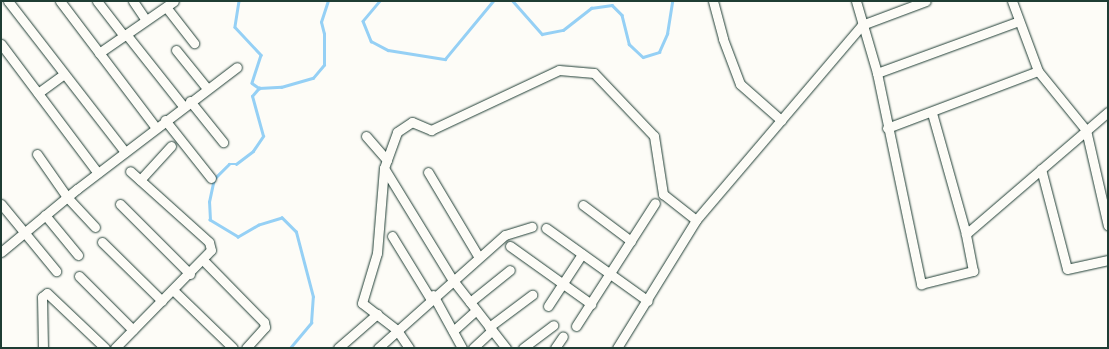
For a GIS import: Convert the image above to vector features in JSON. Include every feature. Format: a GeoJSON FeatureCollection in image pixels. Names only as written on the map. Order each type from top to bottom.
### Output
{"type":"FeatureCollection","features":[{"type":"Feature","properties":{"kind":"street"},"geometry":{"type":"LineString","coordinates":[[8,1],[125,152]]}},
{"type":"Feature","properties":{"kind":"street"},"geometry":{"type":"LineString","coordinates":[[60,1],[156,128]]}},
{"type":"Feature","properties":{"kind":"street"},"geometry":{"type":"LineString","coordinates":[[97,1],[125,35],[222,142]]}},
{"type":"Feature","properties":{"kind":"street"},"geometry":{"type":"LineString","coordinates":[[133,1],[146,20]]}},
{"type":"Feature","properties":{"kind":"street"},"geometry":{"type":"LineString","coordinates":[[99,53],[174,1]]}},
{"type":"Feature","properties":{"kind":"street"},"geometry":{"type":"LineString","coordinates":[[713,1],[737,80],[748,94],[781,120]]}},
{"type":"Feature","properties":{"kind":"street"},"geometry":{"type":"LineString","coordinates":[[856,1],[877,73],[887,128],[921,284],[973,271],[966,234],[932,113]]}},
{"type":"Feature","properties":{"kind":"street"},"geometry":{"type":"LineString","coordinates":[[617,348],[648,301],[696,220],[862,25],[926,1]]}},
{"type":"Feature","properties":{"kind":"street"},"geometry":{"type":"LineString","coordinates":[[1012,1],[1038,71],[1086,130],[1105,189],[1108,226]]}},
{"type":"Feature","properties":{"kind":"street"},"geometry":{"type":"LineString","coordinates":[[166,7],[194,43]]}},
{"type":"Feature","properties":{"kind":"street"},"geometry":{"type":"LineString","coordinates":[[877,73],[1019,21]]}},
{"type":"Feature","properties":{"kind":"street"},"geometry":{"type":"LineString","coordinates":[[1,44],[98,173]]}},
{"type":"Feature","properties":{"kind":"street"},"geometry":{"type":"LineString","coordinates":[[176,50],[206,87]]}},
{"type":"Feature","properties":{"kind":"street"},"geometry":{"type":"LineString","coordinates":[[1,252],[67,197],[206,87],[237,67]]}},
{"type":"Feature","properties":{"kind":"street"},"geometry":{"type":"LineString","coordinates":[[409,348],[397,330],[362,303],[377,253],[385,164],[397,132],[412,122],[432,130],[559,70],[594,73],[654,136],[663,194],[696,220]]}},
{"type":"Feature","properties":{"kind":"street"},"geometry":{"type":"LineString","coordinates":[[887,128],[932,113],[1038,71]]}},
{"type":"Feature","properties":{"kind":"street"},"geometry":{"type":"LineString","coordinates":[[38,93],[64,74]]}},
{"type":"Feature","properties":{"kind":"street"},"geometry":{"type":"LineString","coordinates":[[966,234],[1108,112]]}},
{"type":"Feature","properties":{"kind":"street"},"geometry":{"type":"LineString","coordinates":[[165,120],[211,178]]}},
{"type":"Feature","properties":{"kind":"street"},"geometry":{"type":"LineString","coordinates":[[366,136],[385,164],[452,279],[506,348]]}},
{"type":"Feature","properties":{"kind":"street"},"geometry":{"type":"LineString","coordinates":[[140,180],[171,146]]}},
{"type":"Feature","properties":{"kind":"street"},"geometry":{"type":"LineString","coordinates":[[37,154],[67,197],[95,227]]}},
{"type":"Feature","properties":{"kind":"street"},"geometry":{"type":"LineString","coordinates":[[1041,169],[1067,269],[1108,260]]}},
{"type":"Feature","properties":{"kind":"street"},"geometry":{"type":"LineString","coordinates":[[115,348],[190,274],[211,250],[208,242],[130,171]]}},
{"type":"Feature","properties":{"kind":"street"},"geometry":{"type":"LineString","coordinates":[[428,172],[478,256]]}},
{"type":"Feature","properties":{"kind":"street"},"geometry":{"type":"LineString","coordinates":[[576,326],[655,203]]}},
{"type":"Feature","properties":{"kind":"street"},"geometry":{"type":"LineString","coordinates":[[1,204],[56,271]]}},
{"type":"Feature","properties":{"kind":"street"},"geometry":{"type":"LineString","coordinates":[[120,204],[190,274]]}},
{"type":"Feature","properties":{"kind":"street"},"geometry":{"type":"LineString","coordinates":[[583,205],[631,241]]}},
{"type":"Feature","properties":{"kind":"street"},"geometry":{"type":"LineString","coordinates":[[45,215],[78,255]]}},
{"type":"Feature","properties":{"kind":"street"},"geometry":{"type":"LineString","coordinates":[[378,348],[478,256],[505,235],[532,227]]}},
{"type":"Feature","properties":{"kind":"street"},"geometry":{"type":"LineString","coordinates":[[546,228],[648,301]]}},
{"type":"Feature","properties":{"kind":"street"},"geometry":{"type":"LineString","coordinates":[[392,236],[432,297],[462,348]]}},
{"type":"Feature","properties":{"kind":"street"},"geometry":{"type":"LineString","coordinates":[[102,242],[162,301]]}},
{"type":"Feature","properties":{"kind":"street"},"geometry":{"type":"LineString","coordinates":[[510,246],[591,304]]}},
{"type":"Feature","properties":{"kind":"street"},"geometry":{"type":"LineString","coordinates":[[548,306],[582,254]]}},
{"type":"Feature","properties":{"kind":"street"},"geometry":{"type":"LineString","coordinates":[[203,260],[264,322],[265,327],[246,348]]}},
{"type":"Feature","properties":{"kind":"street"},"geometry":{"type":"LineString","coordinates":[[470,302],[510,270]]}},
{"type":"Feature","properties":{"kind":"street"},"geometry":{"type":"LineString","coordinates":[[79,276],[133,330]]}},
{"type":"Feature","properties":{"kind":"street"},"geometry":{"type":"LineString","coordinates":[[173,290],[233,348]]}},
{"type":"Feature","properties":{"kind":"street"},"geometry":{"type":"LineString","coordinates":[[43,348],[42,297],[47,293],[105,348]]}},
{"type":"Feature","properties":{"kind":"street"},"geometry":{"type":"LineString","coordinates":[[473,348],[491,329],[532,295]]}},
{"type":"Feature","properties":{"kind":"street"},"geometry":{"type":"LineString","coordinates":[[453,331],[476,310]]}},
{"type":"Feature","properties":{"kind":"street"},"geometry":{"type":"LineString","coordinates":[[338,348],[377,314]]}},
{"type":"Feature","properties":{"kind":"street"},"geometry":{"type":"LineString","coordinates":[[523,348],[552,325]]}},
{"type":"Feature","properties":{"kind":"street"},"geometry":{"type":"LineString","coordinates":[[556,348],[563,336]]}},
{"type":"Feature","properties":{"kind":"waterway"},"geometry":{"type":"LineString","coordinates":[[239,1],[235,27],[261,55],[252,83],[259,88]]}},
{"type":"Feature","properties":{"kind":"waterway"},"geometry":{"type":"LineString","coordinates":[[290,348],[311,323],[313,297],[296,232],[282,218],[259,225],[238,237],[210,220],[209,202],[214,179],[229,164],[236,164],[253,151],[263,136],[252,96],[259,88],[281,87],[313,78],[324,65],[324,34],[321,22],[328,1]]}},
{"type":"Feature","properties":{"kind":"waterway"},"geometry":{"type":"LineString","coordinates":[[380,1],[363,21],[371,41],[388,50],[445,59],[493,1]]}},
{"type":"Feature","properties":{"kind":"waterway"},"geometry":{"type":"LineString","coordinates":[[513,1],[542,34],[563,30],[591,8],[612,5],[622,15],[629,44],[643,57],[659,52],[667,34],[672,1]]}}]}
